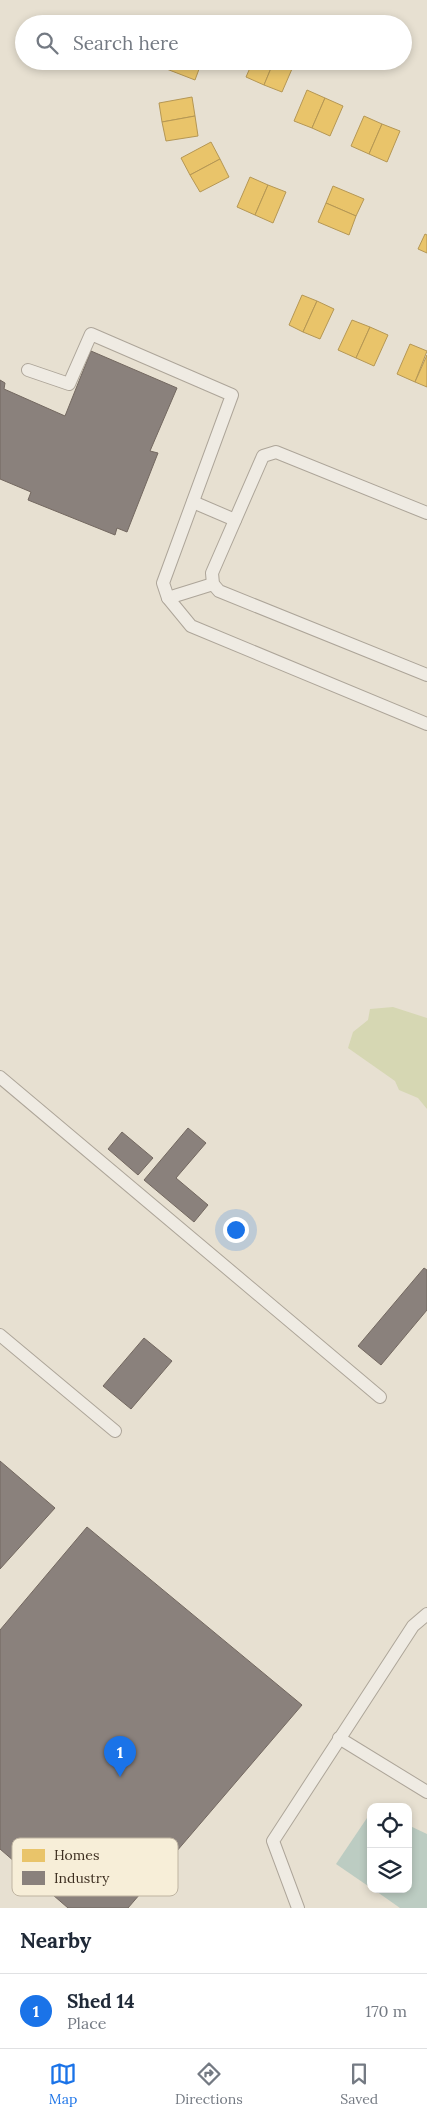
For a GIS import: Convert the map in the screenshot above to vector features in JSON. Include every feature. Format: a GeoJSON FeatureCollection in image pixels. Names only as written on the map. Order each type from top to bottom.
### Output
{"type":"FeatureCollection","features":[{"type":"Feature","properties":{"kind":"lane"},"geometry":{"type":"LineString","coordinates":[[28,370],[69,384],[90,334],[232,396],[163,583],[168,598],[191,626],[427,724]]}},
{"type":"Feature","properties":{"kind":"lane"},"geometry":{"type":"LineString","coordinates":[[427,513],[276,452],[263,456],[212,573],[213,584],[219,591],[427,675]]}},
{"type":"Feature","properties":{"kind":"lane"},"geometry":{"type":"LineString","coordinates":[[193,502],[235,520]]}},
{"type":"Feature","properties":{"kind":"lane"},"geometry":{"type":"LineString","coordinates":[[168,598],[213,584]]}},
{"type":"Feature","properties":{"kind":"lane"},"geometry":{"type":"LineString","coordinates":[[0,1077],[380,1397]]}},
{"type":"Feature","properties":{"kind":"lane"},"geometry":{"type":"LineString","coordinates":[[0,1334],[115,1431]]}},
{"type":"Feature","properties":{"kind":"lane"},"geometry":{"type":"LineString","coordinates":[[298,1908],[273,1841],[413,1626],[427,1614]]}},
{"type":"Feature","properties":{"kind":"lane"},"geometry":{"type":"LineString","coordinates":[[339,1738],[427,1792]]}},
{"type":"Feature","properties":{"kind":"green space"},"geometry":{"type":"Polygon","coordinates":[[[393,1007],[427,1018],[427,1109],[418,1098],[399,1090],[395,1081],[348,1048],[353,1032],[368,1020],[370,1009],[393,1007]]]}},
{"type":"Feature","properties":{"kind":"shaded area"},"geometry":{"type":"Polygon","coordinates":[[[367,1818],[367,1885],[336,1864],[367,1818]]]}},
{"type":"Feature","properties":{"kind":"shaded area"},"geometry":{"type":"Polygon","coordinates":[[[412,1827],[427,1834],[427,1908],[400,1908],[379,1893],[412,1893],[412,1827]]]}},
{"type":"Feature","properties":{"kind":"building: Homes"},"geometry":{"type":"Polygon","coordinates":[[[169,70],[199,70],[195,80],[169,70]]]}},
{"type":"Feature","properties":{"kind":"building: Homes"},"geometry":{"type":"Polygon","coordinates":[[[249,70],[270,70],[264,85],[246,77],[249,70]]]}},
{"type":"Feature","properties":{"kind":"building: Homes"},"geometry":{"type":"Polygon","coordinates":[[[270,70],[292,70],[282,92],[264,85],[270,70]]]}},
{"type":"Feature","properties":{"kind":"building: Homes"},"geometry":{"type":"Polygon","coordinates":[[[307,90],[325,98],[312,128],[294,121],[307,90]]]}},
{"type":"Feature","properties":{"kind":"building: Homes"},"geometry":{"type":"Polygon","coordinates":[[[192,97],[195,116],[162,122],[159,103],[192,97]]]}},
{"type":"Feature","properties":{"kind":"building: Homes"},"geometry":{"type":"Polygon","coordinates":[[[325,98],[343,106],[330,136],[312,128],[325,98]]]}},
{"type":"Feature","properties":{"kind":"building: Homes"},"geometry":{"type":"Polygon","coordinates":[[[195,116],[198,136],[166,141],[162,122],[195,116]]]}},
{"type":"Feature","properties":{"kind":"building: Homes"},"geometry":{"type":"Polygon","coordinates":[[[364,116],[382,124],[369,154],[351,146],[364,116]]]}},
{"type":"Feature","properties":{"kind":"building: Homes"},"geometry":{"type":"Polygon","coordinates":[[[382,124],[400,131],[387,162],[369,154],[382,124]]]}},
{"type":"Feature","properties":{"kind":"building: Homes"},"geometry":{"type":"Polygon","coordinates":[[[211,142],[220,159],[190,175],[181,158],[211,142]]]}},
{"type":"Feature","properties":{"kind":"building: Homes"},"geometry":{"type":"Polygon","coordinates":[[[220,159],[229,177],[200,192],[190,175],[220,159]]]}},
{"type":"Feature","properties":{"kind":"building: Homes"},"geometry":{"type":"Polygon","coordinates":[[[250,177],[268,185],[255,215],[237,207],[250,177]]]}},
{"type":"Feature","properties":{"kind":"building: Homes"},"geometry":{"type":"Polygon","coordinates":[[[268,185],[286,192],[273,223],[255,215],[268,185]]]}},
{"type":"Feature","properties":{"kind":"building: Homes"},"geometry":{"type":"Polygon","coordinates":[[[333,186],[364,199],[356,216],[326,203],[333,186]]]}},
{"type":"Feature","properties":{"kind":"building: Homes"},"geometry":{"type":"Polygon","coordinates":[[[326,203],[356,216],[349,235],[318,222],[326,203]]]}},
{"type":"Feature","properties":{"kind":"building: Homes"},"geometry":{"type":"Polygon","coordinates":[[[425,234],[427,235],[427,253],[418,249],[425,234]]]}},
{"type":"Feature","properties":{"kind":"building: Homes"},"geometry":{"type":"Polygon","coordinates":[[[302,295],[317,301],[303,332],[289,325],[302,295]]]}},
{"type":"Feature","properties":{"kind":"building: Homes"},"geometry":{"type":"Polygon","coordinates":[[[317,301],[334,309],[320,339],[303,332],[317,301]]]}},
{"type":"Feature","properties":{"kind":"building: Homes"},"geometry":{"type":"Polygon","coordinates":[[[352,320],[370,327],[356,358],[338,350],[352,320]]]}},
{"type":"Feature","properties":{"kind":"building: Homes"},"geometry":{"type":"Polygon","coordinates":[[[370,327],[388,335],[374,366],[356,358],[370,327]]]}},
{"type":"Feature","properties":{"kind":"building: Homes"},"geometry":{"type":"Polygon","coordinates":[[[410,344],[427,351],[415,382],[397,374],[410,344]]]}},
{"type":"Feature","properties":{"kind":"building: Homes"},"geometry":{"type":"Polygon","coordinates":[[[427,355],[427,387],[415,382],[427,355]]]}},
{"type":"Feature","properties":{"kind":"building: Industry"},"geometry":{"type":"Polygon","coordinates":[[[91,351],[177,388],[150,451],[158,453],[127,532],[117,528],[115,535],[28,500],[31,492],[0,479],[0,380],[5,383],[4,389],[65,416],[91,351]]]}},
{"type":"Feature","properties":{"kind":"building: Industry"},"geometry":{"type":"Polygon","coordinates":[[[188,1128],[206,1143],[176,1178],[208,1205],[194,1222],[144,1180],[188,1128]]]}},
{"type":"Feature","properties":{"kind":"building: Industry"},"geometry":{"type":"Polygon","coordinates":[[[122,1132],[153,1158],[138,1175],[108,1149],[122,1132]]]}},
{"type":"Feature","properties":{"kind":"building: Industry"},"geometry":{"type":"Polygon","coordinates":[[[424,1268],[427,1270],[427,1310],[381,1365],[358,1346],[424,1268]]]}},
{"type":"Feature","properties":{"kind":"building: Industry"},"geometry":{"type":"Polygon","coordinates":[[[144,1338],[172,1361],[131,1409],[103,1386],[144,1338]]]}},
{"type":"Feature","properties":{"kind":"building: Industry"},"geometry":{"type":"Polygon","coordinates":[[[0,1461],[55,1508],[0,1569],[0,1461]]]}},
{"type":"Feature","properties":{"kind":"building: Industry"},"geometry":{"type":"Polygon","coordinates":[[[87,1527],[302,1705],[178,1850],[178,1838],[12,1838],[12,1859],[0,1849],[0,1630],[87,1527]]]}},
{"type":"Feature","properties":{"kind":"building: Industry"},"geometry":{"type":"Polygon","coordinates":[[[54,1896],[138,1896],[128,1908],[68,1908],[54,1896]]]}},
{"type":"Feature","properties":{"kind":"place","name":"Shed 14"},"geometry":{"type":"Point","coordinates":[120,1777]}}]}
